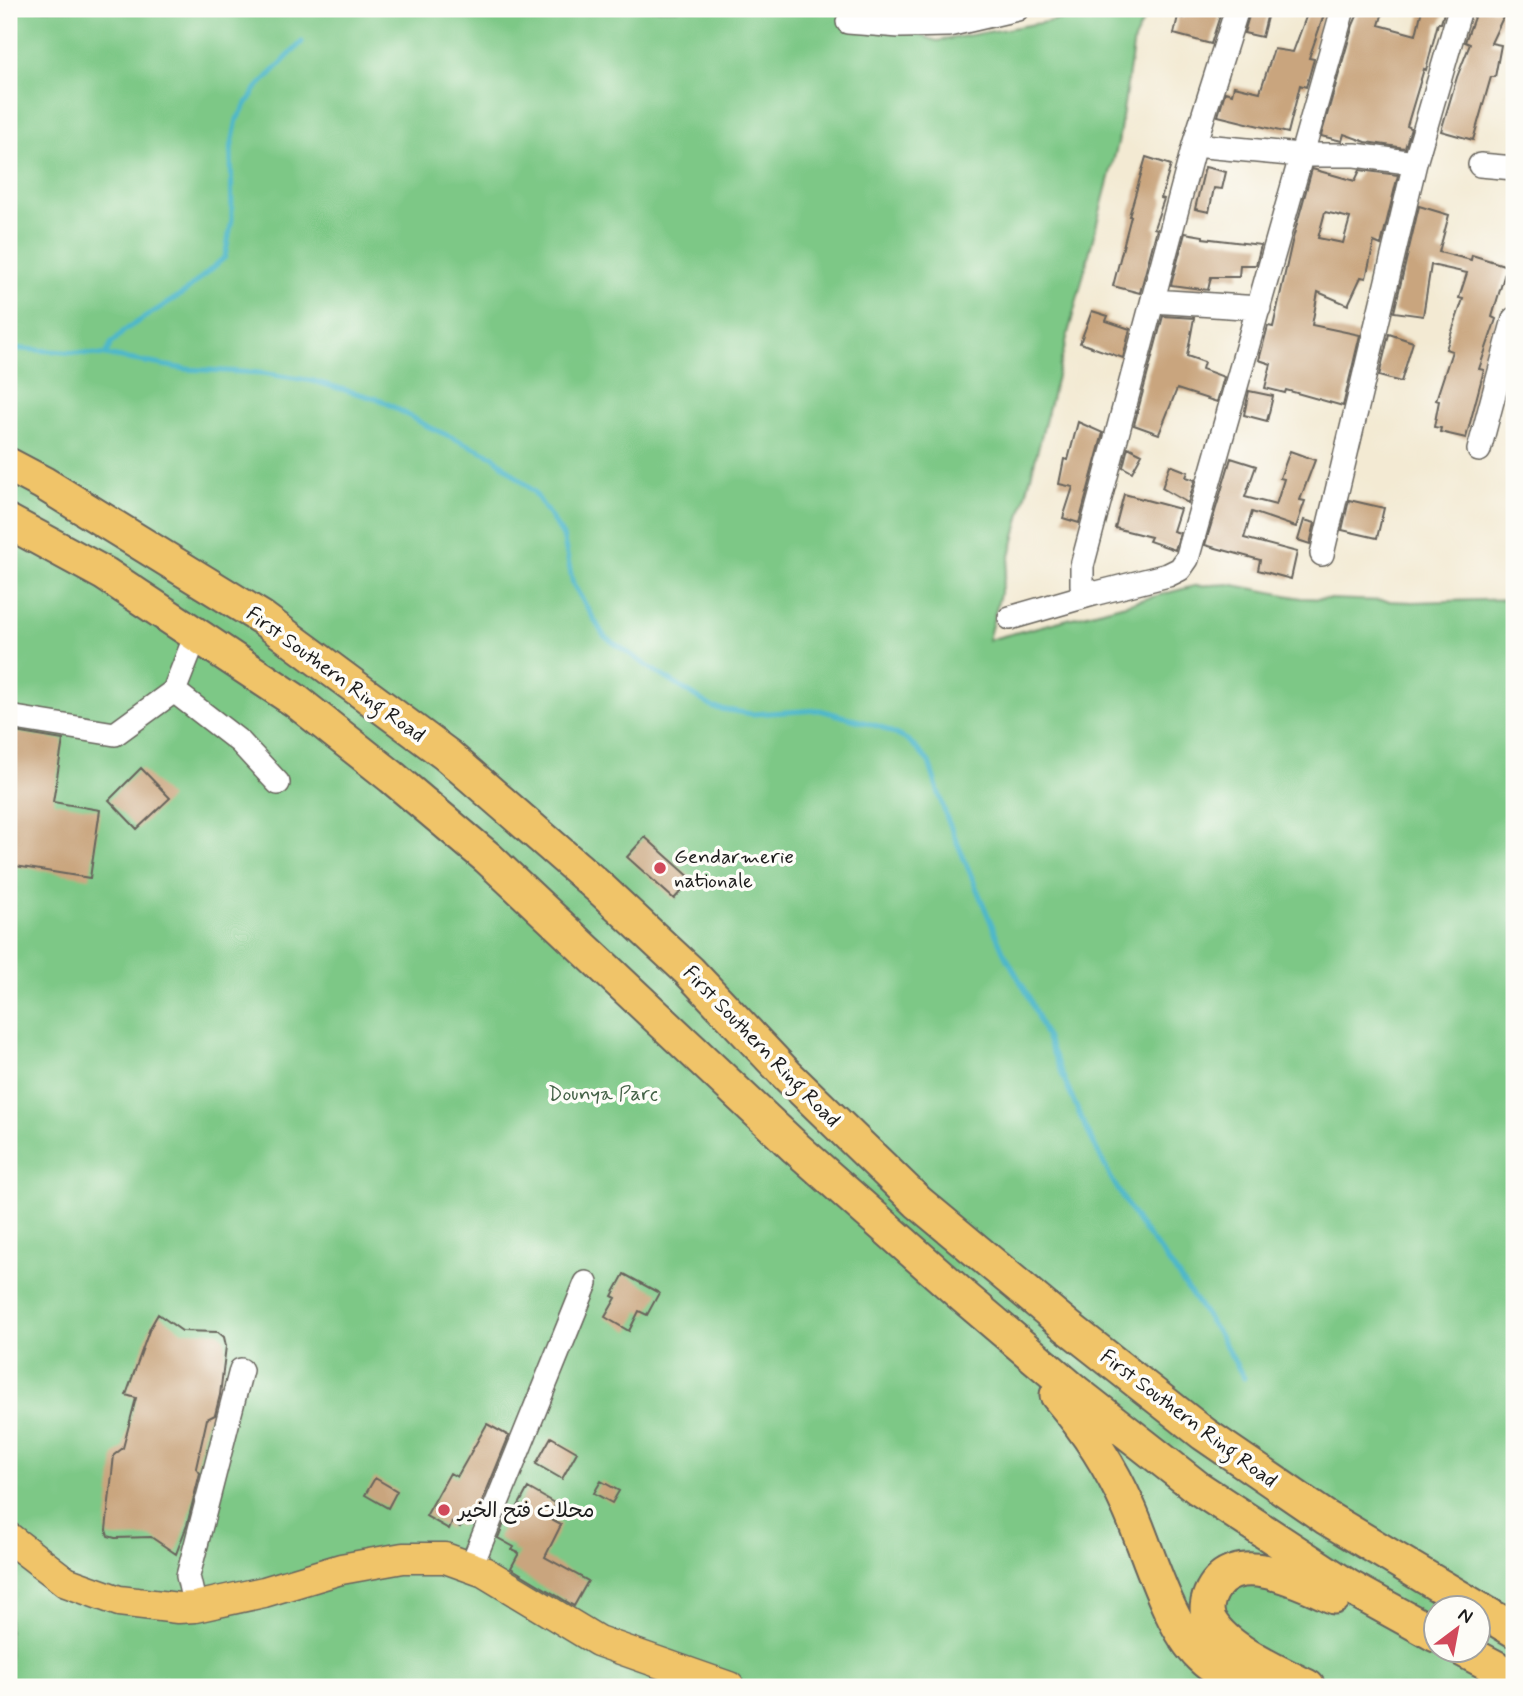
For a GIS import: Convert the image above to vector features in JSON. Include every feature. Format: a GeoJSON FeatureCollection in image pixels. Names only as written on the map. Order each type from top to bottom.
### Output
{"type":"FeatureCollection","features":[{"type":"Feature","properties":{"kind":"highway","name":"First Southern Ring Road"},"geometry":{"type":"LineString","coordinates":[[9,465],[55,490],[262,618],[447,755],[601,889],[689,971],[787,1075],[918,1202],[1068,1327],[1204,1434],[1325,1517],[1514,1630]]}},
{"type":"Feature","properties":{"kind":"highway"},"geometry":{"type":"LineString","coordinates":[[9,522],[105,574],[296,701],[488,858],[796,1147],[964,1297],[1077,1393],[1198,1488],[1349,1587],[1422,1627]]}},
{"type":"Feature","properties":{"kind":"highway"},"geometry":{"type":"LineString","coordinates":[[964,1297],[1086,1429],[1129,1506],[1156,1578],[1179,1626],[1200,1657],[1226,1675],[1251,1687]]}},
{"type":"Feature","properties":{"kind":"highway"},"geometry":{"type":"LineString","coordinates":[[1308,1687],[1229,1642],[1209,1620],[1207,1600],[1216,1582],[1235,1571],[1258,1569],[1287,1576],[1422,1635]]}},
{"type":"Feature","properties":{"kind":"highway"},"geometry":{"type":"LineString","coordinates":[[1487,1664],[1514,1677]]}},
{"type":"Feature","properties":{"kind":"main road"},"geometry":{"type":"LineString","coordinates":[[9,1538],[66,1582],[119,1601],[178,1608],[195,1607],[264,1592],[341,1569],[403,1558],[445,1558],[495,1578],[597,1641],[729,1687]]}},
{"type":"Feature","properties":{"kind":"street"},"geometry":{"type":"LineString","coordinates":[[848,22],[900,26],[1017,9]]}},
{"type":"Feature","properties":{"kind":"street"},"geometry":{"type":"LineString","coordinates":[[1093,594],[1082,585],[1082,566],[1194,145],[1237,9]]}},
{"type":"Feature","properties":{"kind":"street"},"geometry":{"type":"LineString","coordinates":[[1010,618],[1168,575],[1181,569],[1187,559],[1343,9]]}},
{"type":"Feature","properties":{"kind":"street"},"geometry":{"type":"LineString","coordinates":[[1322,554],[1415,163],[1460,9]]}},
{"type":"Feature","properties":{"kind":"street"},"geometry":{"type":"LineString","coordinates":[[1194,145],[1300,155],[1355,155],[1415,163]]}},
{"type":"Feature","properties":{"kind":"street"},"geometry":{"type":"LineString","coordinates":[[1480,165],[1514,168]]}},
{"type":"Feature","properties":{"kind":"street"},"geometry":{"type":"LineString","coordinates":[[1153,301],[1259,308]]}},
{"type":"Feature","properties":{"kind":"street"},"geometry":{"type":"LineString","coordinates":[[1479,450],[1514,319]]}},
{"type":"Feature","properties":{"kind":"street"},"geometry":{"type":"LineString","coordinates":[[9,717],[115,734],[174,691],[196,635]]}},
{"type":"Feature","properties":{"kind":"street"},"geometry":{"type":"LineString","coordinates":[[174,691],[240,742],[278,783]]}},
{"type":"Feature","properties":{"kind":"street"},"geometry":{"type":"LineString","coordinates":[[471,1567],[586,1283]]}},
{"type":"Feature","properties":{"kind":"street"},"geometry":{"type":"LineString","coordinates":[[195,1607],[188,1576],[242,1370]]}},
{"type":"Feature","properties":{"kind":"green space","name":"Dounya Parc"},"geometry":{"type":"Polygon","coordinates":[[[9,9],[841,9],[937,41],[1120,9],[1149,9],[1134,40],[1118,143],[988,640],[1194,586],[1229,584],[1301,598],[1413,602],[1514,599],[1514,1665],[1500,1687],[9,1687],[9,9]]]}},
{"type":"Feature","properties":{"kind":"building"},"geometry":{"type":"Polygon","coordinates":[[[1186,9],[1198,12],[1199,9],[1222,9],[1211,44],[1174,34],[1178,16],[1183,18],[1186,9]]]}},
{"type":"Feature","properties":{"kind":"building"},"geometry":{"type":"Polygon","coordinates":[[[1251,9],[1269,9],[1262,37],[1244,33],[1251,9]]]}},
{"type":"Feature","properties":{"kind":"building"},"geometry":{"type":"Polygon","coordinates":[[[1309,9],[1326,9],[1309,58],[1314,59],[1306,87],[1300,85],[1288,133],[1218,116],[1225,92],[1232,94],[1234,86],[1260,92],[1274,49],[1293,52],[1309,9]]]}},
{"type":"Feature","properties":{"kind":"building"},"geometry":{"type":"Polygon","coordinates":[[[1360,9],[1384,9],[1379,25],[1416,35],[1422,9],[1445,9],[1441,23],[1438,23],[1407,126],[1411,128],[1405,148],[1366,142],[1344,134],[1342,141],[1321,136],[1360,9]]]}},
{"type":"Feature","properties":{"kind":"building"},"geometry":{"type":"Polygon","coordinates":[[[1477,9],[1507,9],[1491,43],[1501,45],[1495,77],[1491,77],[1473,140],[1441,131],[1470,44],[1465,42],[1477,9]]]}},
{"type":"Feature","properties":{"kind":"building"},"geometry":{"type":"Polygon","coordinates":[[[1146,157],[1171,165],[1140,293],[1113,286],[1146,157]]]}},
{"type":"Feature","properties":{"kind":"building"},"geometry":{"type":"Polygon","coordinates":[[[1205,167],[1226,172],[1222,189],[1214,188],[1209,212],[1195,209],[1205,167]]]}},
{"type":"Feature","properties":{"kind":"building"},"geometry":{"type":"Polygon","coordinates":[[[1312,169],[1355,181],[1360,170],[1398,175],[1381,245],[1374,242],[1366,278],[1361,277],[1348,305],[1318,292],[1312,325],[1360,335],[1343,406],[1286,390],[1285,393],[1265,388],[1271,364],[1259,360],[1268,326],[1273,327],[1312,169]],[[1325,212],[1318,238],[1343,243],[1350,218],[1325,212]]]}},
{"type":"Feature","properties":{"kind":"building"},"geometry":{"type":"Polygon","coordinates":[[[1419,206],[1449,215],[1439,252],[1471,260],[1472,255],[1507,266],[1492,317],[1496,319],[1479,369],[1484,370],[1466,438],[1440,432],[1441,428],[1434,427],[1439,401],[1436,400],[1452,351],[1446,349],[1463,299],[1459,298],[1467,273],[1431,265],[1423,316],[1394,312],[1419,206]]]}},
{"type":"Feature","properties":{"kind":"building"},"geometry":{"type":"Polygon","coordinates":[[[1185,233],[1203,238],[1261,245],[1256,265],[1240,265],[1239,277],[1211,277],[1208,290],[1171,285],[1185,233]]]}},
{"type":"Feature","properties":{"kind":"building"},"geometry":{"type":"Polygon","coordinates":[[[1092,311],[1108,316],[1106,321],[1130,329],[1123,358],[1080,343],[1092,311]]]}},
{"type":"Feature","properties":{"kind":"building"},"geometry":{"type":"Polygon","coordinates":[[[1163,316],[1194,318],[1187,356],[1204,362],[1202,369],[1224,377],[1217,402],[1177,389],[1159,434],[1134,425],[1163,316]]]}},
{"type":"Feature","properties":{"kind":"building"},"geometry":{"type":"Polygon","coordinates":[[[1389,334],[1413,342],[1401,382],[1379,376],[1389,334]]]}},
{"type":"Feature","properties":{"kind":"building"},"geometry":{"type":"Polygon","coordinates":[[[1249,391],[1273,396],[1267,421],[1244,415],[1249,391]]]}},
{"type":"Feature","properties":{"kind":"building"},"geometry":{"type":"Polygon","coordinates":[[[1078,422],[1103,433],[1079,523],[1063,518],[1073,487],[1059,484],[1064,459],[1068,460],[1078,422]]]}},
{"type":"Feature","properties":{"kind":"building"},"geometry":{"type":"Polygon","coordinates":[[[1128,447],[1142,454],[1132,472],[1123,467],[1128,447]]]}},
{"type":"Feature","properties":{"kind":"building"},"geometry":{"type":"Polygon","coordinates":[[[1290,451],[1315,460],[1300,500],[1305,501],[1296,527],[1252,512],[1244,538],[1297,552],[1291,579],[1258,570],[1260,560],[1205,545],[1231,458],[1256,466],[1245,497],[1276,505],[1284,479],[1280,478],[1290,451]]]}},
{"type":"Feature","properties":{"kind":"building"},"geometry":{"type":"Polygon","coordinates":[[[1170,465],[1188,472],[1186,477],[1195,480],[1188,503],[1162,488],[1170,465]]]}},
{"type":"Feature","properties":{"kind":"building"},"geometry":{"type":"Polygon","coordinates":[[[1124,494],[1180,509],[1173,531],[1180,533],[1175,550],[1149,541],[1151,537],[1115,528],[1124,494]]]}},
{"type":"Feature","properties":{"kind":"building"},"geometry":{"type":"Polygon","coordinates":[[[1349,500],[1384,508],[1377,538],[1342,530],[1349,500]]]}},
{"type":"Feature","properties":{"kind":"building"},"geometry":{"type":"Polygon","coordinates":[[[1304,520],[1315,523],[1310,544],[1298,540],[1304,520]]]}},
{"type":"Feature","properties":{"kind":"building"},"geometry":{"type":"Polygon","coordinates":[[[9,731],[63,740],[53,802],[100,810],[90,878],[9,865],[9,731]]]}},
{"type":"Feature","properties":{"kind":"building"},"geometry":{"type":"Polygon","coordinates":[[[141,768],[170,798],[137,829],[109,800],[141,768]]]}},
{"type":"Feature","properties":{"kind":"building","name":"Gendarmerie nationale"},"geometry":{"type":"Polygon","coordinates":[[[645,837],[692,879],[674,899],[627,857],[645,837]]]}},
{"type":"Feature","properties":{"kind":"building"},"geometry":{"type":"Polygon","coordinates":[[[624,1274],[659,1293],[647,1315],[639,1311],[629,1331],[605,1317],[616,1298],[612,1296],[624,1274]]]}},
{"type":"Feature","properties":{"kind":"building"},"geometry":{"type":"Polygon","coordinates":[[[158,1314],[182,1331],[218,1332],[224,1337],[226,1346],[220,1395],[215,1415],[207,1419],[196,1468],[200,1473],[187,1525],[176,1554],[151,1537],[115,1538],[108,1536],[106,1530],[114,1455],[123,1448],[136,1398],[126,1395],[150,1328],[158,1314]]]}},
{"type":"Feature","properties":{"kind":"building"},"geometry":{"type":"Polygon","coordinates":[[[487,1424],[509,1436],[473,1524],[465,1519],[460,1527],[452,1522],[449,1529],[426,1516],[450,1473],[457,1477],[487,1424]]]}},
{"type":"Feature","properties":{"kind":"building"},"geometry":{"type":"Polygon","coordinates":[[[551,1437],[577,1452],[562,1479],[536,1464],[551,1437]]]}},
{"type":"Feature","properties":{"kind":"building"},"geometry":{"type":"Polygon","coordinates":[[[375,1478],[397,1491],[388,1508],[365,1495],[375,1478]]]}},
{"type":"Feature","properties":{"kind":"building"},"geometry":{"type":"Polygon","coordinates":[[[601,1481],[619,1491],[612,1503],[594,1493],[601,1481]]]}},
{"type":"Feature","properties":{"kind":"building"},"geometry":{"type":"Polygon","coordinates":[[[528,1488],[556,1504],[548,1518],[561,1525],[545,1557],[588,1581],[574,1606],[511,1568],[519,1553],[498,1538],[510,1508],[515,1512],[528,1488]]]}},
{"type":"Feature","properties":{"kind":"waterway"},"geometry":{"type":"LineString","coordinates":[[105,355],[111,344],[125,330],[185,292],[225,257],[232,219],[231,149],[237,119],[256,89],[302,42]]}},
{"type":"Feature","properties":{"kind":"waterway"},"geometry":{"type":"LineString","coordinates":[[9,348],[105,355],[185,369],[262,373],[313,381],[381,400],[427,426],[493,456],[534,492],[563,536],[573,584],[604,636],[650,668],[714,708],[752,714],[820,710],[881,727],[909,741],[929,762],[946,816],[1003,951],[1028,995],[1081,1118],[1111,1178],[1138,1223],[1220,1336],[1244,1378]]}},
{"type":"Feature","properties":{"kind":"place","name":"Gendarmerie nationale"},"geometry":{"type":"Point","coordinates":[660,868]}},
{"type":"Feature","properties":{"kind":"place","name":"محلات فتح الخير"},"geometry":{"type":"Point","coordinates":[444,1510]}}]}
